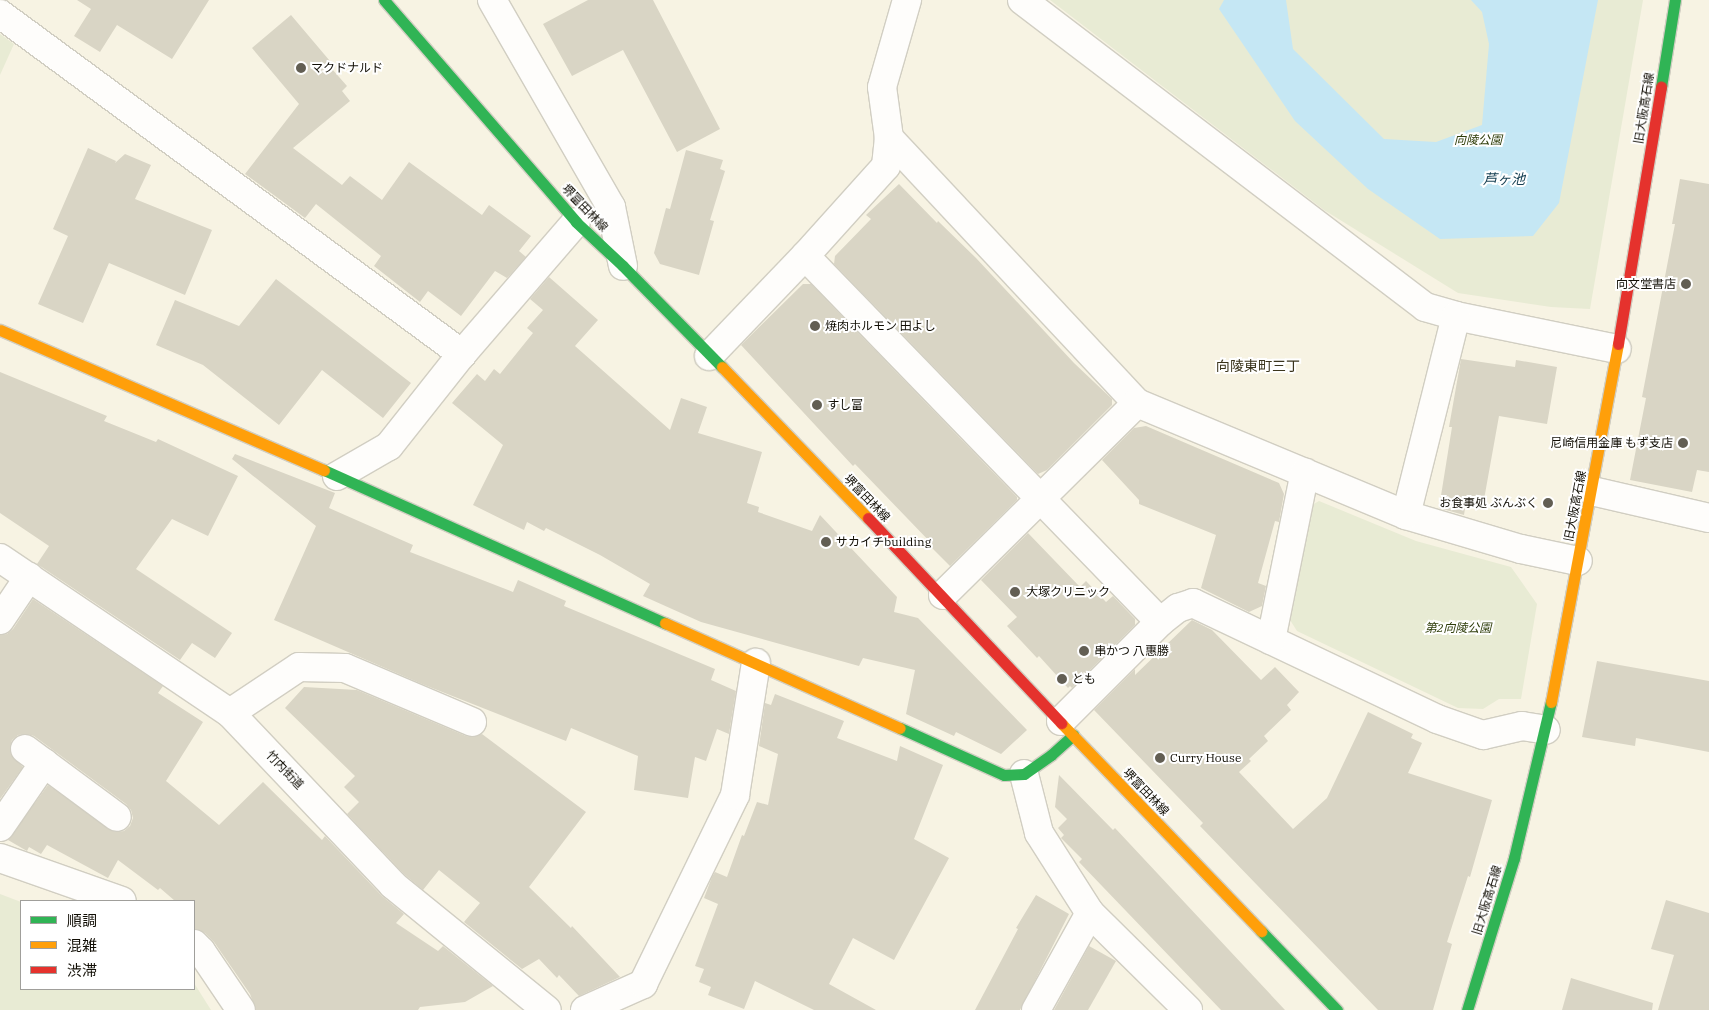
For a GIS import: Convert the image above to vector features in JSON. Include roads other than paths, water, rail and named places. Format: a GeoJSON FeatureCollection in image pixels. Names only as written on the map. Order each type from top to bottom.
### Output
{"type":"FeatureCollection","features":[{"type":"Feature","properties":{"kind":"main road","name":"堺富田林線"},"geometry":{"type":"LineString","coordinates":[[384,0],[576,222],[623,266],[943,595],[1067,728],[1337,1010]]}},
{"type":"Feature","properties":{"kind":"main road","name":"旧大阪高石線"},"geometry":{"type":"LineString","coordinates":[[1467,1010],[1514,858],[1546,730],[1592,491],[1675,0]]}},
{"type":"Feature","properties":{"kind":"main road"},"geometry":{"type":"LineString","coordinates":[[0,330],[336,476],[1004,776],[1024,774],[1051,755],[1067,728]]}},
{"type":"Feature","properties":{"kind":"street"},"geometry":{"type":"LineString","coordinates":[[492,0],[611,206],[623,266]]}},
{"type":"Feature","properties":{"kind":"street"},"geometry":{"type":"LineString","coordinates":[[709,356],[805,256],[886,166],[889,138],[882,86],[908,0]]}},
{"type":"Feature","properties":{"kind":"street"},"geometry":{"type":"LineString","coordinates":[[1022,0],[1425,307],[1456,316],[1617,349]]}},
{"type":"Feature","properties":{"kind":"street"},"geometry":{"type":"LineString","coordinates":[[0,14],[462,354]]}},
{"type":"Feature","properties":{"kind":"street"},"geometry":{"type":"LineString","coordinates":[[889,138],[1137,403],[1406,515],[1521,549],[1578,561]]}},
{"type":"Feature","properties":{"kind":"street"},"geometry":{"type":"LineString","coordinates":[[336,476],[389,446],[462,354],[576,222]]}},
{"type":"Feature","properties":{"kind":"street"},"geometry":{"type":"LineString","coordinates":[[805,256],[1160,622]]}},
{"type":"Feature","properties":{"kind":"street"},"geometry":{"type":"LineString","coordinates":[[1406,515],[1456,316]]}},
{"type":"Feature","properties":{"kind":"street"},"geometry":{"type":"LineString","coordinates":[[943,595],[1041,501],[1137,403]]}},
{"type":"Feature","properties":{"kind":"street"},"geometry":{"type":"LineString","coordinates":[[1271,640],[1305,472]]}},
{"type":"Feature","properties":{"kind":"street"},"geometry":{"type":"LineString","coordinates":[[1592,491],[1709,518]]}},
{"type":"Feature","properties":{"kind":"street","name":"竹内街道"},"geometry":{"type":"LineString","coordinates":[[0,558],[230,713],[393,885],[547,1010]]}},
{"type":"Feature","properties":{"kind":"street"},"geometry":{"type":"LineString","coordinates":[[0,620],[29,577]]}},
{"type":"Feature","properties":{"kind":"street"},"geometry":{"type":"LineString","coordinates":[[1067,728],[1160,622],[1178,608],[1193,603],[1437,719],[1483,735],[1522,726],[1546,730]]}},
{"type":"Feature","properties":{"kind":"street"},"geometry":{"type":"LineString","coordinates":[[584,1010],[643,984],[735,795],[756,663]]}},
{"type":"Feature","properties":{"kind":"street"},"geometry":{"type":"LineString","coordinates":[[230,713],[299,667],[345,668],[472,722]]}},
{"type":"Feature","properties":{"kind":"street"},"geometry":{"type":"LineString","coordinates":[[0,827],[34,756],[117,817]]}},
{"type":"Feature","properties":{"kind":"street"},"geometry":{"type":"LineString","coordinates":[[1024,774],[1039,834],[1090,914],[1188,1010]]}},
{"type":"Feature","properties":{"kind":"street"},"geometry":{"type":"LineString","coordinates":[[0,858],[119,900]]}},
{"type":"Feature","properties":{"kind":"street"},"geometry":{"type":"LineString","coordinates":[[1036,1010],[1090,914]]}},
{"type":"Feature","properties":{"kind":"street"},"geometry":{"type":"LineString","coordinates":[[195,945],[241,1010]]}},
{"type":"Feature","properties":{"kind":"water","name":"芦ヶ池"},"geometry":{"type":"Polygon","coordinates":[[[1224,0],[1286,0],[1293,49],[1384,139],[1436,142],[1482,125],[1489,44],[1482,12],[1471,0],[1598,0],[1559,203],[1533,236],[1440,239],[1368,189],[1295,121],[1219,9],[1224,0]]]}},
{"type":"Feature","properties":{"kind":"place","name":"マクドナルド"},"geometry":{"type":"Point","coordinates":[301,68]}},
{"type":"Feature","properties":{"kind":"place","name":"向文堂書店"},"geometry":{"type":"Point","coordinates":[1686,284]}},
{"type":"Feature","properties":{"kind":"place","name":"焼肉ホルモン 田よし"},"geometry":{"type":"Point","coordinates":[815,326]}},
{"type":"Feature","properties":{"kind":"place","name":"すし富"},"geometry":{"type":"Point","coordinates":[817,405]}},
{"type":"Feature","properties":{"kind":"place","name":"尼崎信用金庫 もず支店"},"geometry":{"type":"Point","coordinates":[1683,443]}},
{"type":"Feature","properties":{"kind":"place","name":"お食事処 ぶんぶく"},"geometry":{"type":"Point","coordinates":[1548,503]}},
{"type":"Feature","properties":{"kind":"place","name":"サカイチbuilding"},"geometry":{"type":"Point","coordinates":[826,542]}},
{"type":"Feature","properties":{"kind":"place","name":"大塚クリニック"},"geometry":{"type":"Point","coordinates":[1015,592]}},
{"type":"Feature","properties":{"kind":"place","name":"串かつ 八惠勝"},"geometry":{"type":"Point","coordinates":[1084,651]}},
{"type":"Feature","properties":{"kind":"place","name":"とも"},"geometry":{"type":"Point","coordinates":[1062,679]}},
{"type":"Feature","properties":{"kind":"place","name":"Curry House"},"geometry":{"type":"Point","coordinates":[1160,758]}},
{"type":"Feature","properties":{"kind":"district","name":"向陵東町三丁"},"geometry":{"type":"Point","coordinates":[1258,366]}},
{"type":"Feature","properties":{"kind":"park label","name":"向陵公園"},"geometry":{"type":"Point","coordinates":[1478,140]}},
{"type":"Feature","properties":{"kind":"park label","name":"第2向陵公園"},"geometry":{"type":"Point","coordinates":[1458,628]}}]}
